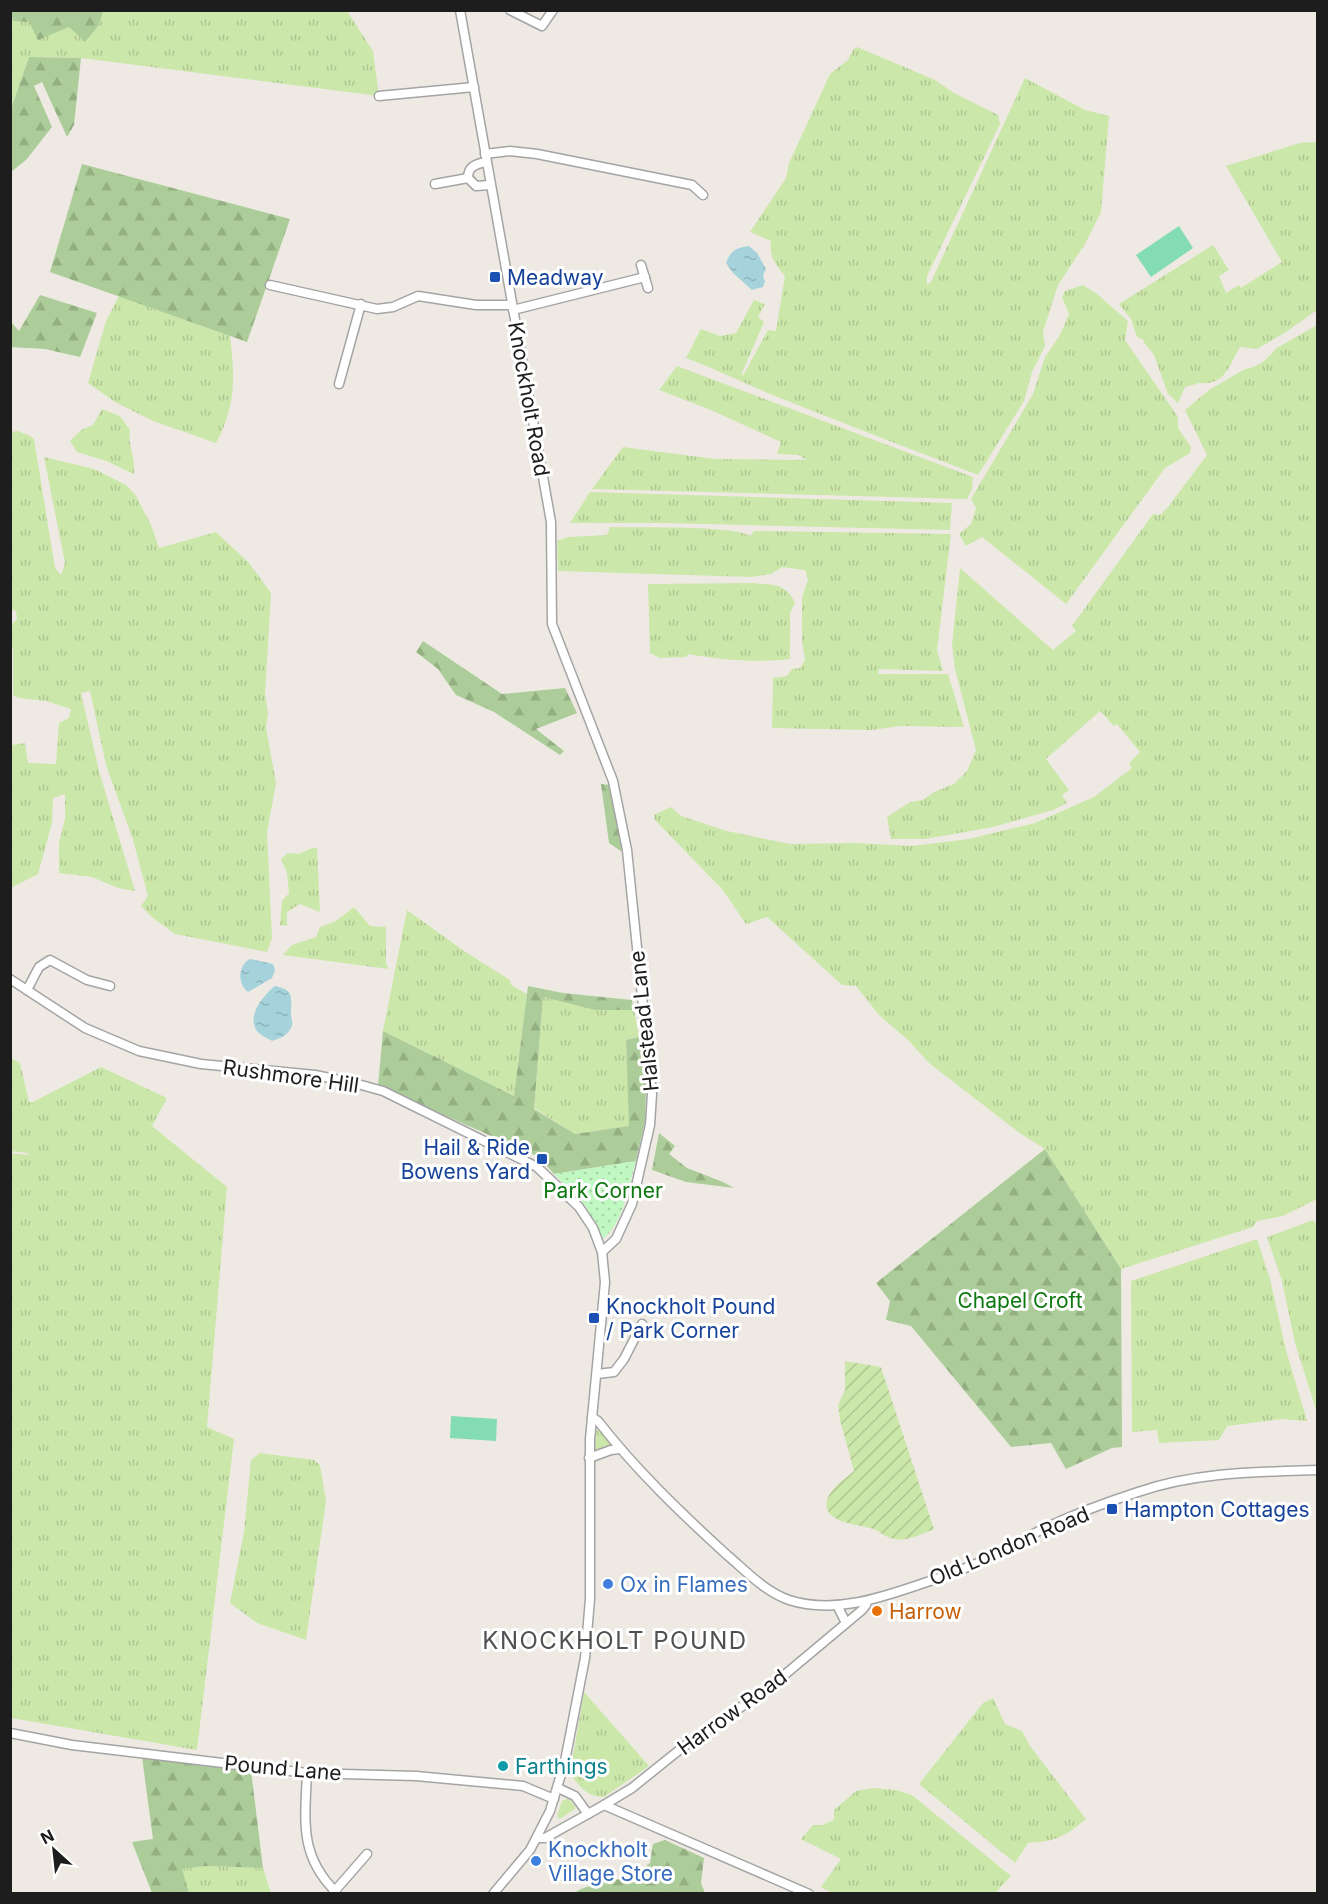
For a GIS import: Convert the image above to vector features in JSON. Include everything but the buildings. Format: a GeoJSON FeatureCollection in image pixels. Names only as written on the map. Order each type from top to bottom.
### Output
{"type":"FeatureCollection","features":[{"type":"Feature","properties":{"kind":"street","name":"Knockholt Road"},"geometry":{"type":"LineString","coordinates":[[460,10],[551,522],[552,624],[613,781]]}},
{"type":"Feature","properties":{"kind":"street"},"geometry":{"type":"LineString","coordinates":[[510,10],[542,26],[553,10]]}},
{"type":"Feature","properties":{"kind":"street"},"geometry":{"type":"LineString","coordinates":[[379,96],[474,87]]}},
{"type":"Feature","properties":{"kind":"street"},"geometry":{"type":"LineString","coordinates":[[490,184],[476,186],[468,178],[471,167],[486,158],[519,151],[692,185],[703,195]]}},
{"type":"Feature","properties":{"kind":"street"},"geometry":{"type":"LineString","coordinates":[[435,184],[468,178]]}},
{"type":"Feature","properties":{"kind":"street"},"geometry":{"type":"LineString","coordinates":[[641,265],[648,288]]}},
{"type":"Feature","properties":{"kind":"street"},"geometry":{"type":"LineString","coordinates":[[270,285],[386,310],[410,299],[427,296],[513,308],[645,276]]}},
{"type":"Feature","properties":{"kind":"street"},"geometry":{"type":"LineString","coordinates":[[339,384],[361,304]]}},
{"type":"Feature","properties":{"kind":"street","name":"Halstead Lane"},"geometry":{"type":"LineString","coordinates":[[602,1252],[616,1239],[632,1204],[650,1125],[652,1094],[627,850],[613,781]]}},
{"type":"Feature","properties":{"kind":"street"},"geometry":{"type":"LineString","coordinates":[[27,990],[39,967],[50,960],[87,980],[110,986]]}},
{"type":"Feature","properties":{"kind":"street","name":"Rushmore Hill"},"geometry":{"type":"LineString","coordinates":[[10,979],[85,1028],[139,1051],[201,1064],[315,1076],[383,1091],[537,1167],[579,1207],[593,1228],[602,1252],[605,1282],[592,1417],[587,1644],[579,1695],[554,1799],[538,1838],[492,1893]]}},
{"type":"Feature","properties":{"kind":"street"},"geometry":{"type":"LineString","coordinates":[[597,1374],[614,1372],[624,1359],[642,1324]]}},
{"type":"Feature","properties":{"kind":"street","name":"Old London Road"},"geometry":{"type":"LineString","coordinates":[[592,1417],[692,1522],[760,1584],[791,1600],[813,1605],[867,1601],[899,1592],[970,1566],[1058,1522],[1140,1491],[1208,1475],[1317,1470]]}},
{"type":"Feature","properties":{"kind":"street"},"geometry":{"type":"LineString","coordinates":[[590,1458],[620,1449]]}},
{"type":"Feature","properties":{"kind":"street","name":"Harrow Road"},"geometry":{"type":"LineString","coordinates":[[538,1838],[545,1838],[632,1788],[683,1747],[770,1687],[866,1607],[867,1601]]}},
{"type":"Feature","properties":{"kind":"street"},"geometry":{"type":"LineString","coordinates":[[837,1605],[846,1623]]}},
{"type":"Feature","properties":{"kind":"street","name":"Pound Lane"},"geometry":{"type":"LineString","coordinates":[[10,1733],[72,1745],[307,1773],[416,1776],[523,1786],[554,1799]]}},
{"type":"Feature","properties":{"kind":"street"},"geometry":{"type":"LineString","coordinates":[[307,1773],[304,1824],[312,1859],[322,1878],[334,1892],[366,1859]]}},
{"type":"Feature","properties":{"kind":"street"},"geometry":{"type":"LineString","coordinates":[[558,1788],[575,1796],[588,1814]]}},
{"type":"Feature","properties":{"kind":"street"},"geometry":{"type":"LineString","coordinates":[[604,1805],[809,1893]]}},
{"type":"Feature","properties":{"kind":"green space"},"geometry":{"type":"Polygon","coordinates":[[[11,10],[347,11],[373,51],[379,96],[81,58],[29,57],[11,109],[11,10]]]}},
{"type":"Feature","properties":{"kind":"green space"},"geometry":{"type":"Polygon","coordinates":[[[11,10],[103,11],[99,25],[85,42],[69,27],[38,40],[29,22],[13,21],[11,10]]]}},
{"type":"Feature","properties":{"kind":"green space"},"geometry":{"type":"Polygon","coordinates":[[[857,47],[935,80],[954,93],[998,115],[1000,124],[927,276],[927,285],[931,282],[1025,78],[1085,110],[1109,116],[1101,212],[1085,244],[1058,285],[1043,332],[1045,346],[1032,372],[1024,401],[978,475],[780,398],[686,358],[701,329],[720,336],[736,333],[754,300],[765,304],[758,317],[764,322],[742,373],[743,376],[768,330],[776,331],[785,276],[774,260],[771,241],[750,232],[786,178],[789,163],[830,74],[848,60],[857,47]]]}},
{"type":"Feature","properties":{"kind":"green space"},"geometry":{"type":"Polygon","coordinates":[[[29,57],[81,58],[74,125],[67,137],[42,82],[34,86],[52,127],[26,160],[11,172],[11,109],[29,57]]]}},
{"type":"Feature","properties":{"kind":"green space"},"geometry":{"type":"Polygon","coordinates":[[[1317,142],[1317,310],[1257,349],[1240,347],[1221,378],[1209,383],[1185,387],[1178,403],[1168,394],[1154,355],[1144,340],[1137,337],[1131,319],[1119,304],[1213,245],[1229,270],[1219,276],[1226,293],[1239,285],[1241,288],[1282,262],[1226,166],[1300,143],[1317,142]]]}},
{"type":"Feature","properties":{"kind":"green space"},"geometry":{"type":"Polygon","coordinates":[[[82,164],[290,219],[247,342],[50,272],[82,164]]]}},
{"type":"Feature","properties":{"kind":"green space"},"geometry":{"type":"Polygon","coordinates":[[[1179,226],[1193,248],[1151,277],[1136,255],[1179,226]]]}},
{"type":"Feature","properties":{"kind":"green space"},"geometry":{"type":"Polygon","coordinates":[[[1083,285],[1128,321],[1125,340],[1178,417],[1178,428],[1191,447],[1190,453],[1165,468],[1066,604],[982,537],[966,546],[959,534],[971,524],[976,508],[971,499],[1033,394],[1045,357],[1060,335],[1069,314],[1062,297],[1065,291],[1083,285]]]}},
{"type":"Feature","properties":{"kind":"green space"},"geometry":{"type":"Polygon","coordinates":[[[40,295],[97,313],[80,357],[45,349],[11,347],[11,322],[19,331],[40,295]]]}},
{"type":"Feature","properties":{"kind":"green space"},"geometry":{"type":"Polygon","coordinates":[[[119,296],[230,336],[233,365],[231,404],[216,443],[153,421],[115,402],[88,383],[106,321],[119,296]]]}},
{"type":"Feature","properties":{"kind":"green space"},"geometry":{"type":"Polygon","coordinates":[[[1317,325],[1317,1199],[1283,1216],[1257,1221],[1253,1227],[1121,1269],[1045,1149],[1021,1134],[929,1063],[908,1040],[879,1015],[856,986],[842,985],[767,917],[746,924],[722,889],[655,820],[654,815],[671,807],[681,816],[727,831],[790,844],[855,843],[912,846],[969,839],[1035,823],[1094,797],[1132,768],[1129,763],[1140,752],[1117,724],[1114,726],[1100,711],[1046,759],[1069,790],[1062,795],[1067,803],[1053,810],[993,827],[925,839],[891,839],[887,817],[910,802],[923,800],[934,792],[954,784],[967,771],[976,750],[955,669],[952,645],[960,568],[1053,650],[1076,631],[1072,626],[1153,514],[1160,515],[1168,507],[1207,455],[1185,410],[1209,390],[1245,369],[1258,365],[1275,349],[1317,325]]]}},
{"type":"Feature","properties":{"kind":"green space"},"geometry":{"type":"Polygon","coordinates":[[[677,366],[973,477],[972,489],[967,499],[592,489],[623,447],[715,459],[806,460],[799,455],[777,454],[781,442],[711,410],[659,390],[677,366]]]}},
{"type":"Feature","properties":{"kind":"green space"},"geometry":{"type":"Polygon","coordinates":[[[102,409],[120,416],[130,430],[134,474],[106,461],[77,452],[70,441],[81,430],[93,425],[102,409]]]}},
{"type":"Feature","properties":{"kind":"green space"},"geometry":{"type":"Polygon","coordinates":[[[18,431],[34,439],[55,568],[61,575],[65,563],[44,457],[94,469],[126,485],[135,494],[151,525],[159,548],[216,532],[249,563],[271,593],[265,694],[268,713],[266,728],[276,783],[267,832],[272,938],[267,952],[175,934],[141,906],[148,896],[133,840],[106,765],[90,691],[81,693],[99,771],[135,891],[118,888],[92,877],[59,873],[59,843],[65,819],[65,794],[53,798],[52,823],[38,874],[11,888],[11,745],[25,743],[28,763],[56,764],[59,723],[69,718],[71,709],[46,701],[19,698],[13,695],[11,625],[17,619],[16,611],[10,609],[10,432],[18,431]]]}},
{"type":"Feature","properties":{"kind":"green space"},"geometry":{"type":"Polygon","coordinates":[[[590,492],[952,503],[950,530],[570,523],[590,492]]]}},
{"type":"Feature","properties":{"kind":"green space"},"geometry":{"type":"Polygon","coordinates":[[[610,527],[725,530],[750,536],[754,531],[951,534],[937,650],[943,671],[879,669],[878,674],[948,674],[964,727],[901,726],[871,730],[772,728],[773,678],[787,676],[792,669],[800,668],[805,660],[802,641],[802,597],[808,580],[805,570],[782,567],[771,574],[752,577],[558,571],[557,541],[568,537],[607,535],[610,527]]]}},
{"type":"Feature","properties":{"kind":"green space"},"geometry":{"type":"Polygon","coordinates":[[[754,583],[779,586],[788,592],[795,603],[790,613],[790,659],[739,660],[688,654],[686,657],[660,658],[650,653],[648,584],[754,583]]]}},
{"type":"Feature","properties":{"kind":"green space"},"geometry":{"type":"Polygon","coordinates":[[[423,641],[502,694],[565,688],[577,713],[536,729],[564,751],[560,755],[494,712],[456,695],[438,669],[416,652],[423,641]]]}},
{"type":"Feature","properties":{"kind":"green space"},"geometry":{"type":"Polygon","coordinates":[[[601,784],[610,785],[622,852],[609,843],[601,784]]]}},
{"type":"Feature","properties":{"kind":"green space"},"geometry":{"type":"Polygon","coordinates":[[[317,848],[320,912],[300,904],[287,912],[287,926],[280,925],[282,901],[289,893],[287,873],[281,859],[288,853],[299,854],[317,848]]]}},
{"type":"Feature","properties":{"kind":"green space"},"geometry":{"type":"Polygon","coordinates":[[[354,907],[370,926],[386,927],[386,964],[389,969],[283,955],[292,945],[316,937],[320,927],[336,921],[354,907]]]}},
{"type":"Feature","properties":{"kind":"green space"},"geometry":{"type":"Polygon","coordinates":[[[407,910],[464,951],[510,980],[511,985],[527,994],[514,1096],[383,1031],[407,910]]]}},
{"type":"Feature","properties":{"kind":"green space"},"geometry":{"type":"Polygon","coordinates":[[[528,986],[563,993],[632,1000],[634,1010],[595,1010],[543,997],[534,1109],[575,1134],[629,1126],[626,1040],[639,1037],[646,1092],[645,1122],[636,1161],[554,1174],[539,1157],[378,1086],[383,1031],[514,1096],[528,986]]]}},
{"type":"Feature","properties":{"kind":"green space"},"geometry":{"type":"Polygon","coordinates":[[[543,997],[595,1010],[634,1010],[639,1037],[626,1040],[630,1126],[575,1134],[534,1108],[543,997]]]}},
{"type":"Feature","properties":{"kind":"green space"},"geometry":{"type":"Polygon","coordinates":[[[11,1058],[20,1063],[29,1102],[101,1067],[167,1098],[152,1126],[227,1187],[207,1427],[234,1439],[197,1750],[11,1718],[10,1153],[28,1155],[28,1153],[11,1151],[11,1058]]]}},
{"type":"Feature","properties":{"kind":"green space"},"geometry":{"type":"Polygon","coordinates":[[[659,1133],[675,1146],[669,1154],[687,1168],[734,1188],[686,1182],[652,1170],[659,1133]]]}},
{"type":"Feature","properties":{"kind":"green space","name":"Chapel Croft"},"geometry":{"type":"Polygon","coordinates":[[[1045,1149],[1121,1269],[1122,1447],[1112,1448],[1066,1469],[1051,1443],[1011,1447],[911,1326],[886,1320],[890,1301],[876,1283],[1045,1149]]]}},
{"type":"Feature","properties":{"kind":"green space","name":"Park Corner"},"geometry":{"type":"Polygon","coordinates":[[[636,1161],[620,1215],[609,1233],[602,1239],[585,1205],[554,1174],[636,1161]]]}},
{"type":"Feature","properties":{"kind":"green space"},"geometry":{"type":"Polygon","coordinates":[[[1313,1220],[1318,1225],[1317,1413],[1295,1343],[1282,1281],[1267,1237],[1313,1220]]]}},
{"type":"Feature","properties":{"kind":"green space"},"geometry":{"type":"Polygon","coordinates":[[[1257,1239],[1270,1279],[1286,1350],[1307,1421],[1281,1419],[1227,1426],[1219,1440],[1159,1443],[1157,1430],[1132,1432],[1131,1281],[1257,1239]]]}},
{"type":"Feature","properties":{"kind":"green space"},"geometry":{"type":"Polygon","coordinates":[[[845,1361],[881,1367],[934,1529],[899,1540],[873,1529],[843,1521],[830,1514],[827,1501],[831,1492],[854,1471],[838,1405],[845,1390],[845,1361]]]}},
{"type":"Feature","properties":{"kind":"green space"},"geometry":{"type":"Polygon","coordinates":[[[451,1416],[497,1419],[496,1441],[450,1438],[451,1416]]]}},
{"type":"Feature","properties":{"kind":"green space"},"geometry":{"type":"Polygon","coordinates":[[[598,1428],[604,1433],[612,1447],[595,1453],[596,1431],[598,1428]]]}},
{"type":"Feature","properties":{"kind":"green space"},"geometry":{"type":"Polygon","coordinates":[[[260,1453],[314,1460],[320,1465],[326,1501],[306,1640],[257,1623],[230,1603],[244,1532],[251,1460],[260,1453]]]}},
{"type":"Feature","properties":{"kind":"green space"},"geometry":{"type":"Polygon","coordinates":[[[584,1692],[649,1766],[604,1797],[588,1793],[570,1773],[584,1692]]]}},
{"type":"Feature","properties":{"kind":"green space"},"geometry":{"type":"Polygon","coordinates":[[[993,1698],[1005,1724],[1022,1731],[1030,1746],[1086,1819],[1060,1837],[1028,1843],[1015,1863],[919,1784],[983,1703],[993,1698]]]}},
{"type":"Feature","properties":{"kind":"green space"},"geometry":{"type":"Polygon","coordinates":[[[142,1757],[251,1770],[263,1868],[205,1866],[182,1869],[189,1893],[152,1893],[132,1842],[153,1839],[142,1757]]]}},
{"type":"Feature","properties":{"kind":"green space"},"geometry":{"type":"Polygon","coordinates":[[[873,1788],[896,1790],[912,1795],[1011,1876],[995,1893],[834,1894],[821,1887],[841,1859],[801,1839],[813,1825],[822,1825],[834,1820],[834,1810],[856,1791],[873,1788]]]}},
{"type":"Feature","properties":{"kind":"green space"},"geometry":{"type":"Polygon","coordinates":[[[569,1798],[576,1808],[560,1819],[557,1816],[562,1801],[569,1798]]]}},
{"type":"Feature","properties":{"kind":"green space"},"geometry":{"type":"Polygon","coordinates":[[[665,1840],[704,1858],[701,1883],[705,1893],[574,1893],[606,1880],[627,1879],[650,1863],[653,1844],[665,1840]]]}},
{"type":"Feature","properties":{"kind":"green space"},"geometry":{"type":"Polygon","coordinates":[[[205,1866],[263,1868],[271,1893],[189,1893],[181,1869],[205,1866]]]}},
{"type":"Feature","properties":{"kind":"water"},"geometry":{"type":"Polygon","coordinates":[[[749,246],[757,253],[766,269],[763,275],[765,282],[763,287],[752,290],[733,273],[726,263],[734,250],[749,246]]]}},
{"type":"Feature","properties":{"kind":"water"},"geometry":{"type":"Polygon","coordinates":[[[250,959],[273,964],[275,970],[272,978],[248,992],[244,989],[240,975],[243,966],[250,959]]]}},
{"type":"Feature","properties":{"kind":"water"},"geometry":{"type":"Polygon","coordinates":[[[275,986],[289,992],[292,1024],[285,1035],[272,1041],[257,1031],[254,1018],[258,1006],[275,986]]]}},
{"type":"Feature","properties":{"kind":"place","name":"Meadway"},"geometry":{"type":"Point","coordinates":[495,277]}},
{"type":"Feature","properties":{"kind":"place","name":"Hail & Ride Bowens Yard"},"geometry":{"type":"Point","coordinates":[542,1159]}},
{"type":"Feature","properties":{"kind":"place","name":"Knockholt Pound / Park Corner"},"geometry":{"type":"Point","coordinates":[594,1318]}},
{"type":"Feature","properties":{"kind":"place","name":"Hampton Cottages"},"geometry":{"type":"Point","coordinates":[1112,1509]}},
{"type":"Feature","properties":{"kind":"place","name":"Ox in Flames"},"geometry":{"type":"Point","coordinates":[608,1584]}},
{"type":"Feature","properties":{"kind":"place","name":"Harrow"},"geometry":{"type":"Point","coordinates":[877,1611]}},
{"type":"Feature","properties":{"kind":"place","name":"Farthings"},"geometry":{"type":"Point","coordinates":[503,1766]}},
{"type":"Feature","properties":{"kind":"place","name":"Knockholt Village Store"},"geometry":{"type":"Point","coordinates":[536,1861]}},
{"type":"Feature","properties":{"kind":"district","name":"KNOCKHOLT POUND"},"geometry":{"type":"Point","coordinates":[615,1640]}}]}
